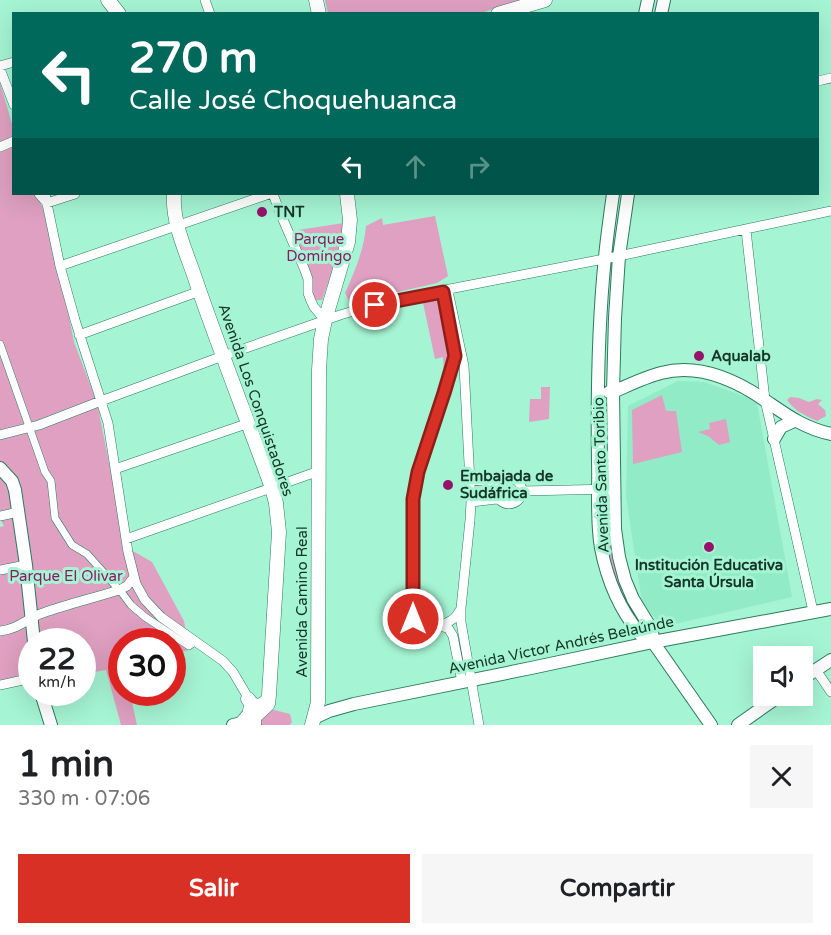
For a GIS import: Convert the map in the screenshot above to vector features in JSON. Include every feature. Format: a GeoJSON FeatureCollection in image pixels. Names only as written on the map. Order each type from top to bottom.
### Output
{"type":"FeatureCollection","features":[{"type":"Feature","properties":{"kind":"main road"},"geometry":{"type":"LineString","coordinates":[[108,0],[117,12]]}},
{"type":"Feature","properties":{"kind":"main road"},"geometry":{"type":"LineString","coordinates":[[505,12],[545,0]]}},
{"type":"Feature","properties":{"kind":"main road","name":"Avenida Los Conquistadores"},"geometry":{"type":"LineString","coordinates":[[174,195],[174,215],[276,503],[279,531],[269,700],[256,714],[254,725]]}},
{"type":"Feature","properties":{"kind":"main road","name":"Avenida Camino Real"},"geometry":{"type":"LineString","coordinates":[[309,723],[318,697],[321,339],[348,242],[350,220],[347,195]]}},
{"type":"Feature","properties":{"kind":"main road"},"geometry":{"type":"LineString","coordinates":[[248,699],[258,706],[269,700]]}},
{"type":"Feature","properties":{"kind":"street"},"geometry":{"type":"LineString","coordinates":[[0,68],[12,100]]}},
{"type":"Feature","properties":{"kind":"street"},"geometry":{"type":"LineString","coordinates":[[69,195],[46,199],[60,266],[79,335],[108,423],[134,577],[140,592],[161,617],[223,661],[233,672],[249,704],[247,712],[235,724]]}},
{"type":"Feature","properties":{"kind":"street"},"geometry":{"type":"LineString","coordinates":[[60,266],[268,195]]}},
{"type":"Feature","properties":{"kind":"street"},"geometry":{"type":"LineString","coordinates":[[271,195],[304,268],[311,301],[325,320]]}},
{"type":"Feature","properties":{"kind":"street","name":"Avenida Santo Toribio"},"geometry":{"type":"LineString","coordinates":[[613,195],[604,258],[600,318],[599,531],[609,578],[622,607],[640,634],[653,642]]}},
{"type":"Feature","properties":{"kind":"street","name":"Avenida Santo Toribio"},"geometry":{"type":"LineString","coordinates":[[628,195],[619,256],[615,318],[615,529],[625,580],[633,599],[653,632],[653,642]]}},
{"type":"Feature","properties":{"kind":"street"},"geometry":{"type":"LineString","coordinates":[[0,435],[30,428],[361,308],[831,211]]}},
{"type":"Feature","properties":{"kind":"street"},"geometry":{"type":"LineString","coordinates":[[746,230],[765,400],[813,611]]}},
{"type":"Feature","properties":{"kind":"street"},"geometry":{"type":"LineString","coordinates":[[79,335],[200,291]]}},
{"type":"Feature","properties":{"kind":"street"},"geometry":{"type":"LineString","coordinates":[[445,291],[455,356],[418,472],[413,499],[413,621],[420,627],[448,628],[453,636],[479,725]]}},
{"type":"Feature","properties":{"kind":"street"},"geometry":{"type":"LineString","coordinates":[[445,291],[463,358],[465,375],[471,502],[461,608],[467,681]]}},
{"type":"Feature","properties":{"kind":"street"},"geometry":{"type":"LineString","coordinates":[[0,344],[45,472],[51,481],[55,518],[72,545],[87,554],[131,605],[154,623],[189,646],[196,641]]}},
{"type":"Feature","properties":{"kind":"street"},"geometry":{"type":"LineString","coordinates":[[450,372],[459,368],[465,375]]}},
{"type":"Feature","properties":{"kind":"street"},"geometry":{"type":"LineString","coordinates":[[598,392],[614,392],[660,373],[685,370],[715,375],[765,400],[794,421],[814,430],[831,434]]}},
{"type":"Feature","properties":{"kind":"street"},"geometry":{"type":"LineString","coordinates":[[774,440],[781,427],[794,421]]}},
{"type":"Feature","properties":{"kind":"street"},"geometry":{"type":"LineString","coordinates":[[115,469],[249,423]]}},
{"type":"Feature","properties":{"kind":"street"},"geometry":{"type":"LineString","coordinates":[[0,468],[14,485],[32,628]]}},
{"type":"Feature","properties":{"kind":"street"},"geometry":{"type":"LineString","coordinates":[[126,539],[319,471]]}},
{"type":"Feature","properties":{"kind":"street"},"geometry":{"type":"LineString","coordinates":[[470,480],[499,482],[507,478],[516,480],[522,492],[519,500],[513,504],[504,504],[497,499],[495,490],[499,482]]}},
{"type":"Feature","properties":{"kind":"street"},"geometry":{"type":"LineString","coordinates":[[522,492],[615,489]]}},
{"type":"Feature","properties":{"kind":"street"},"geometry":{"type":"LineString","coordinates":[[471,502],[497,499]]}},
{"type":"Feature","properties":{"kind":"street"},"geometry":{"type":"LineString","coordinates":[[0,516],[18,512]]}},
{"type":"Feature","properties":{"kind":"street"},"geometry":{"type":"LineString","coordinates":[[0,570],[26,565]]}},
{"type":"Feature","properties":{"kind":"street"},"geometry":{"type":"LineString","coordinates":[[0,631],[19,626],[46,612],[119,590],[127,586],[134,577]]}},
{"type":"Feature","properties":{"kind":"street"},"geometry":{"type":"LineString","coordinates":[[622,607],[629,605],[633,599]]}},
{"type":"Feature","properties":{"kind":"street"},"geometry":{"type":"LineString","coordinates":[[440,626],[454,619],[461,608]]}},
{"type":"Feature","properties":{"kind":"street","name":"Avenida Víctor Andrés Belaúnde"},"geometry":{"type":"LineString","coordinates":[[309,723],[329,711],[342,707],[653,642],[831,609]]}},
{"type":"Feature","properties":{"kind":"street"},"geometry":{"type":"LineString","coordinates":[[653,642],[711,725]]}},
{"type":"Feature","properties":{"kind":"street"},"geometry":{"type":"LineString","coordinates":[[813,672],[831,660]]}},
{"type":"Feature","properties":{"kind":"street"},"geometry":{"type":"LineString","coordinates":[[816,670],[831,692]]}},
{"type":"Feature","properties":{"kind":"street"},"geometry":{"type":"LineString","coordinates":[[0,685],[18,681]]}},
{"type":"Feature","properties":{"kind":"street"},"geometry":{"type":"LineString","coordinates":[[45,706],[51,725]]}},
{"type":"Feature","properties":{"kind":"street"},"geometry":{"type":"LineString","coordinates":[[738,725],[765,706]]}},
{"type":"Feature","properties":{"kind":"street"},"geometry":{"type":"LineString","coordinates":[[235,724],[254,725]]}},
{"type":"Feature","properties":{"kind":"shaded area","name":"Institución Educativa Santa Úrsula"},"geometry":{"type":"Polygon","coordinates":[[[678,381],[704,382],[752,399],[757,403],[792,597],[662,627],[642,602],[626,497],[628,406],[678,381]]]}},
{"type":"Feature","properties":{"kind":"green space"},"geometry":{"type":"Polygon","coordinates":[[[325,0],[521,0],[484,12],[328,12],[325,0]]]}},
{"type":"Feature","properties":{"kind":"green space","name":"Parque El Olivar"},"geometry":{"type":"Polygon","coordinates":[[[0,83],[12,124],[12,195],[37,195],[43,209],[58,262],[74,342],[97,403],[126,547],[152,562],[184,621],[185,628],[108,628],[108,677],[106,670],[96,672],[96,628],[18,628],[18,683],[0,686],[0,527],[4,526],[0,519],[0,83]]]}},
{"type":"Feature","properties":{"kind":"green space"},"geometry":{"type":"Polygon","coordinates":[[[435,216],[448,276],[437,283],[350,303],[345,293],[356,268],[366,226],[382,218],[383,225],[435,216]]]}},
{"type":"Feature","properties":{"kind":"green space","name":"Parque Domíngo"},"geometry":{"type":"Polygon","coordinates":[[[344,223],[345,234],[322,300],[314,300],[291,231],[344,223]]]}},
{"type":"Feature","properties":{"kind":"green space"},"geometry":{"type":"Polygon","coordinates":[[[439,296],[450,356],[444,375],[443,357],[435,359],[422,298],[439,296]]]}},
{"type":"Feature","properties":{"kind":"green space"},"geometry":{"type":"Polygon","coordinates":[[[541,387],[550,387],[549,419],[529,422],[530,399],[541,399],[541,387]]]}},
{"type":"Feature","properties":{"kind":"green space"},"geometry":{"type":"Polygon","coordinates":[[[662,395],[666,411],[676,411],[682,452],[633,464],[632,410],[662,395]]]}},
{"type":"Feature","properties":{"kind":"green space"},"geometry":{"type":"Polygon","coordinates":[[[790,397],[809,402],[822,400],[818,404],[825,410],[826,416],[817,421],[804,415],[787,400],[790,397]]]}},
{"type":"Feature","properties":{"kind":"green space"},"geometry":{"type":"Polygon","coordinates":[[[726,419],[730,442],[719,445],[708,436],[698,432],[710,429],[709,423],[726,419]]]}},
{"type":"Feature","properties":{"kind":"green space"},"geometry":{"type":"Polygon","coordinates":[[[607,496],[610,497],[630,598],[623,602],[614,581],[605,530],[603,500],[607,496]]]}},
{"type":"Feature","properties":{"kind":"green space","name":"Parque El Olivar"},"geometry":{"type":"Polygon","coordinates":[[[186,633],[189,650],[186,651],[186,633]]]}},
{"type":"Feature","properties":{"kind":"green space","name":"Parque El Olivar"},"geometry":{"type":"Polygon","coordinates":[[[116,706],[133,706],[137,725],[121,725],[116,706]]]}},
{"type":"Feature","properties":{"kind":"green space"},"geometry":{"type":"Polygon","coordinates":[[[265,709],[290,714],[292,722],[290,725],[261,725],[260,712],[265,709]]]}},
{"type":"Feature","properties":{"kind":"place","name":"TNT"},"geometry":{"type":"Point","coordinates":[262,212]}},
{"type":"Feature","properties":{"kind":"place","name":"Aqualab"},"geometry":{"type":"Point","coordinates":[699,356]}},
{"type":"Feature","properties":{"kind":"place","name":"Embajada de Sudáfrica"},"geometry":{"type":"Point","coordinates":[448,485]}},
{"type":"Feature","properties":{"kind":"place","name":"Institución Educativa Santa Úrsula"},"geometry":{"type":"Point","coordinates":[709,547]}},
{"type":"Feature","properties":{"kind":"route"},"geometry":{"type":"LineString","coordinates":[[375,305],[443,292],[455,351],[454,362],[418,472],[413,499],[413,619]]}}]}
